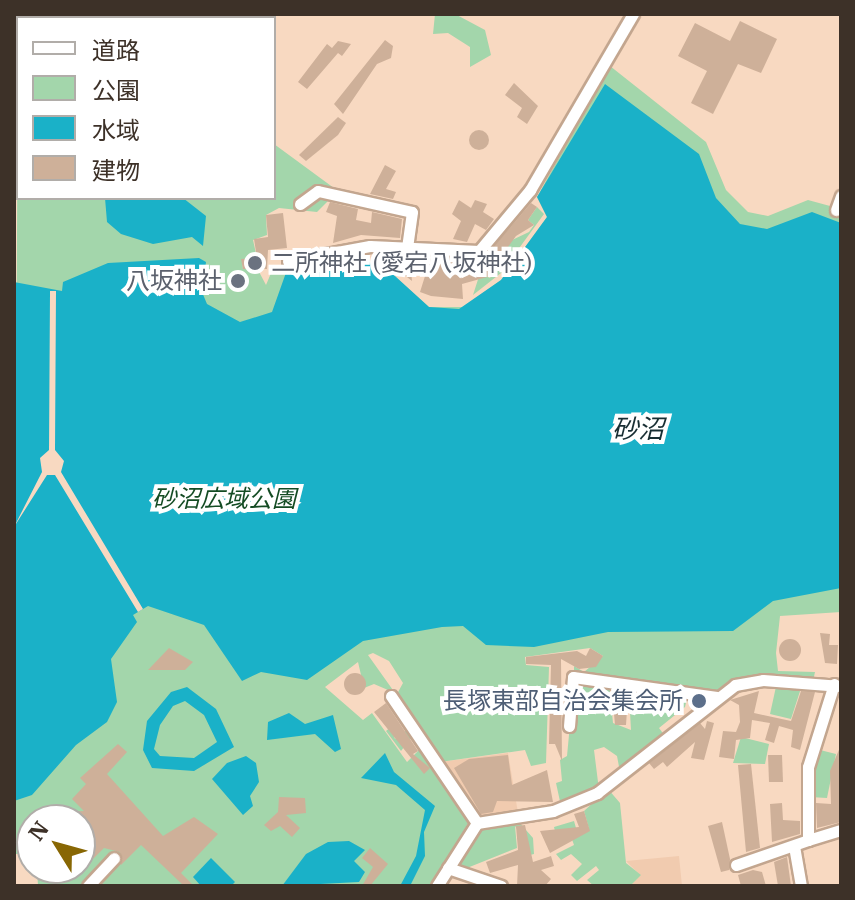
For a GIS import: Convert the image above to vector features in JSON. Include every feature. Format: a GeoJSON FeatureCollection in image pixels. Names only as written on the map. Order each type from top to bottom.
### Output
{"type":"FeatureCollection","features":[{"type":"Feature","properties":{"kind":"street"},"geometry":{"type":"LineString","coordinates":[[288,261],[407,246],[470,252],[485,247],[530,190],[633,14]]}},
{"type":"Feature","properties":{"kind":"street"},"geometry":{"type":"LineString","coordinates":[[300,204],[318,191],[412,212],[407,246]]}},
{"type":"Feature","properties":{"kind":"street"},"geometry":{"type":"LineString","coordinates":[[836,210],[841,196]]}},
{"type":"Feature","properties":{"kind":"street"},"geometry":{"type":"LineString","coordinates":[[569,726],[573,677],[717,697]]}},
{"type":"Feature","properties":{"kind":"street"},"geometry":{"type":"LineString","coordinates":[[437,886],[477,823],[553,811],[597,793],[717,697],[755,680],[837,685],[808,767],[808,840]]}},
{"type":"Feature","properties":{"kind":"street"},"geometry":{"type":"LineString","coordinates":[[391,696],[477,823]]}},
{"type":"Feature","properties":{"kind":"street"},"geometry":{"type":"LineString","coordinates":[[736,865],[841,830]]}},
{"type":"Feature","properties":{"kind":"street"},"geometry":{"type":"LineString","coordinates":[[794,846],[801,886]]}},
{"type":"Feature","properties":{"kind":"street"},"geometry":{"type":"LineString","coordinates":[[88,886],[114,858]]}},
{"type":"Feature","properties":{"kind":"street"},"geometry":{"type":"LineString","coordinates":[[448,868],[501,886]]}},
{"type":"Feature","properties":{"kind":"shaded area"},"geometry":{"type":"Polygon","coordinates":[[[508,753],[519,819],[477,823],[440,762],[508,753]]]}},
{"type":"Feature","properties":{"kind":"shaded area"},"geometry":{"type":"Polygon","coordinates":[[[679,856],[682,886],[630,886],[640,875],[626,861],[679,856]]]}},
{"type":"Feature","properties":{"kind":"green space"},"geometry":{"type":"Polygon","coordinates":[[[435,14],[455,14],[485,30],[491,55],[470,67],[470,47],[448,33],[433,34],[435,14]]]}},
{"type":"Feature","properties":{"kind":"green space","name":"砂沼"},"geometry":{"type":"Polygon","coordinates":[[[610,66],[706,142],[726,190],[748,212],[768,216],[808,200],[841,209],[841,612],[780,616],[776,653],[778,671],[815,672],[813,681],[784,679],[716,692],[574,675],[574,666],[584,672],[603,656],[590,648],[525,657],[526,665],[549,667],[546,763],[531,766],[525,750],[440,762],[470,820],[431,886],[38,886],[96,884],[96,804],[16,804],[14,854],[17,200],[276,200],[276,145],[338,191],[317,212],[279,208],[266,215],[267,235],[253,240],[257,258],[242,260],[243,269],[257,268],[266,285],[274,266],[355,258],[384,267],[429,307],[463,307],[501,280],[547,217],[537,197],[610,66]],[[373,653],[368,655],[395,693],[374,684],[364,688],[358,662],[325,687],[363,720],[372,713],[407,762],[419,750],[419,739],[415,733],[401,751],[386,731],[391,727],[395,739],[407,730],[400,721],[407,720],[407,710],[397,694],[403,683],[389,661],[373,653]]]}},
{"type":"Feature","properties":{"kind":"green space"},"geometry":{"type":"Polygon","coordinates":[[[537,207],[544,214],[501,273],[473,295],[482,267],[489,278],[497,274],[495,268],[500,272],[511,256],[505,251],[510,241],[529,232],[534,225],[528,220],[537,207]]]}},
{"type":"Feature","properties":{"kind":"green space"},"geometry":{"type":"Polygon","coordinates":[[[574,682],[609,683],[613,723],[631,730],[630,712],[644,714],[654,688],[688,694],[685,707],[659,728],[665,736],[620,772],[617,756],[604,747],[594,750],[599,790],[561,806],[556,783],[562,781],[560,760],[567,756],[574,682]]]}},
{"type":"Feature","properties":{"kind":"green space"},"geometry":{"type":"Polygon","coordinates":[[[777,682],[802,685],[791,719],[770,714],[777,682]]]}},
{"type":"Feature","properties":{"kind":"green space"},"geometry":{"type":"Polygon","coordinates":[[[741,737],[769,744],[765,764],[733,763],[741,737]]]}},
{"type":"Feature","properties":{"kind":"green space"},"geometry":{"type":"Polygon","coordinates":[[[816,749],[836,754],[827,798],[810,797],[816,749]]]}},
{"type":"Feature","properties":{"kind":"green space"},"geometry":{"type":"Polygon","coordinates":[[[608,789],[620,803],[626,863],[641,875],[630,886],[594,886],[587,880],[599,870],[596,866],[577,881],[571,875],[582,864],[571,854],[561,860],[556,854],[574,845],[569,831],[556,835],[554,827],[574,821],[578,835],[589,829],[584,811],[608,789]]]}},
{"type":"Feature","properties":{"kind":"green space"},"geometry":{"type":"Polygon","coordinates":[[[518,821],[533,838],[534,854],[517,858],[518,850],[529,849],[515,826],[517,848],[467,868],[457,863],[478,828],[518,821]]]}},
{"type":"Feature","properties":{"kind":"water","name":"砂沼"},"geometry":{"type":"Polygon","coordinates":[[[605,84],[699,154],[716,198],[740,224],[767,229],[812,212],[841,223],[841,588],[773,601],[733,631],[608,632],[534,647],[486,645],[463,626],[442,627],[363,641],[307,680],[261,672],[242,681],[204,625],[148,606],[133,615],[137,622],[111,659],[117,702],[107,722],[76,745],[32,795],[14,801],[14,282],[62,291],[63,282],[108,263],[199,258],[206,262],[202,292],[207,304],[240,322],[272,312],[288,267],[350,258],[384,266],[429,307],[459,309],[501,280],[547,217],[537,197],[605,84]]]}},
{"type":"Feature","properties":{"kind":"water"},"geometry":{"type":"Polygon","coordinates":[[[105,200],[186,200],[206,216],[203,246],[192,237],[153,244],[121,234],[107,222],[105,200]]]}},
{"type":"Feature","properties":{"kind":"water"},"geometry":{"type":"Polygon","coordinates":[[[187,687],[216,709],[234,747],[194,771],[152,768],[143,750],[147,721],[171,692],[187,687]],[[185,701],[173,706],[160,725],[154,749],[160,756],[194,758],[217,742],[204,715],[185,701]]]}},
{"type":"Feature","properties":{"kind":"water"},"geometry":{"type":"Polygon","coordinates":[[[289,713],[305,724],[333,715],[341,749],[335,752],[315,734],[267,740],[268,722],[289,713]]]}},
{"type":"Feature","properties":{"kind":"water"},"geometry":{"type":"Polygon","coordinates":[[[385,753],[394,772],[435,806],[424,832],[425,856],[410,886],[400,886],[416,856],[425,810],[396,785],[361,778],[385,753]]]}},
{"type":"Feature","properties":{"kind":"water"},"geometry":{"type":"Polygon","coordinates":[[[246,756],[256,763],[259,782],[250,796],[253,806],[243,815],[212,779],[227,763],[246,756]]]}},
{"type":"Feature","properties":{"kind":"water"},"geometry":{"type":"Polygon","coordinates":[[[349,841],[365,850],[354,861],[365,872],[359,882],[282,886],[306,854],[328,842],[349,841]]]}},
{"type":"Feature","properties":{"kind":"water"},"geometry":{"type":"Polygon","coordinates":[[[211,858],[235,882],[231,886],[201,886],[193,877],[211,858]]]}},
{"type":"Feature","properties":{"kind":"pier"},"geometry":{"type":"Polygon","coordinates":[[[50,291],[56,291],[55,450],[64,461],[61,472],[143,609],[138,612],[55,475],[47,475],[14,527],[42,472],[40,458],[49,450],[50,291]]]}},
{"type":"Feature","properties":{"kind":"building"},"geometry":{"type":"Polygon","coordinates":[[[740,21],[777,39],[761,73],[738,64],[713,114],[691,103],[707,71],[678,56],[695,23],[730,41],[740,21]]]}},
{"type":"Feature","properties":{"kind":"building"},"geometry":{"type":"Polygon","coordinates":[[[385,40],[393,46],[391,58],[377,64],[343,114],[334,104],[385,40]]]}},
{"type":"Feature","properties":{"kind":"building"},"geometry":{"type":"Polygon","coordinates":[[[338,41],[351,44],[342,56],[338,53],[307,89],[298,82],[327,44],[332,48],[338,41]]]}},
{"type":"Feature","properties":{"kind":"building"},"geometry":{"type":"Polygon","coordinates":[[[514,83],[538,106],[527,124],[517,117],[522,108],[505,95],[514,83]]]}},
{"type":"Feature","properties":{"kind":"building"},"geometry":{"type":"Polygon","coordinates":[[[338,117],[346,123],[338,135],[306,161],[299,155],[338,117]]]}},
{"type":"Feature","properties":{"kind":"building"},"geometry":{"type":"Polygon","coordinates":[[[475,130],[483,130],[489,140],[483,150],[475,150],[469,144],[469,136],[475,130]]]}},
{"type":"Feature","properties":{"kind":"building"},"geometry":{"type":"Polygon","coordinates":[[[385,165],[396,171],[386,189],[396,192],[393,199],[370,194],[385,165]]]}},
{"type":"Feature","properties":{"kind":"building"},"geometry":{"type":"Polygon","coordinates":[[[459,200],[471,208],[475,200],[487,204],[483,212],[494,219],[486,230],[475,224],[467,242],[453,239],[461,221],[452,214],[459,200]]]}},
{"type":"Feature","properties":{"kind":"building"},"geometry":{"type":"Polygon","coordinates":[[[330,202],[358,209],[356,220],[371,223],[372,212],[402,219],[400,238],[361,235],[333,243],[337,216],[326,212],[330,202]]]}},
{"type":"Feature","properties":{"kind":"building"},"geometry":{"type":"Polygon","coordinates":[[[531,203],[537,207],[528,220],[534,225],[516,236],[505,251],[511,256],[506,263],[490,251],[531,203]]]}},
{"type":"Feature","properties":{"kind":"building"},"geometry":{"type":"Polygon","coordinates":[[[283,213],[287,248],[268,250],[267,269],[243,269],[241,259],[257,258],[254,239],[268,237],[266,215],[283,213]]]}},
{"type":"Feature","properties":{"kind":"building"},"geometry":{"type":"Polygon","coordinates":[[[362,256],[410,260],[412,281],[383,258],[362,256]]]}},
{"type":"Feature","properties":{"kind":"building"},"geometry":{"type":"Polygon","coordinates":[[[431,257],[463,259],[466,273],[491,261],[498,274],[462,284],[463,299],[431,296],[420,292],[431,257]]]}},
{"type":"Feature","properties":{"kind":"building"},"geometry":{"type":"Polygon","coordinates":[[[820,633],[830,634],[829,645],[838,645],[837,664],[825,663],[820,633]]]}},
{"type":"Feature","properties":{"kind":"building"},"geometry":{"type":"Polygon","coordinates":[[[790,639],[798,642],[801,650],[798,658],[790,661],[782,658],[779,650],[782,642],[790,639]]]}},
{"type":"Feature","properties":{"kind":"building"},"geometry":{"type":"Polygon","coordinates":[[[169,648],[193,662],[185,670],[148,670],[169,648]]]}},
{"type":"Feature","properties":{"kind":"building"},"geometry":{"type":"Polygon","coordinates":[[[590,648],[603,656],[596,667],[579,669],[561,659],[562,761],[555,744],[549,744],[551,665],[526,664],[526,657],[577,651],[586,656],[590,648]]]}},
{"type":"Feature","properties":{"kind":"building"},"geometry":{"type":"Polygon","coordinates":[[[355,673],[363,676],[366,684],[363,692],[355,695],[347,692],[344,684],[347,676],[355,673]]]}},
{"type":"Feature","properties":{"kind":"building"},"geometry":{"type":"Polygon","coordinates":[[[612,691],[646,696],[644,712],[627,710],[626,725],[615,725],[612,691]]]}},
{"type":"Feature","properties":{"kind":"building"},"geometry":{"type":"Polygon","coordinates":[[[759,691],[754,713],[791,721],[801,691],[815,692],[800,750],[791,747],[793,730],[779,726],[774,743],[765,740],[770,723],[752,720],[750,738],[736,740],[734,759],[719,757],[723,731],[736,732],[740,722],[739,705],[730,700],[759,691]]]}},
{"type":"Feature","properties":{"kind":"building"},"geometry":{"type":"Polygon","coordinates":[[[386,703],[418,751],[413,754],[430,768],[424,774],[374,712],[386,703]]]}},
{"type":"Feature","properties":{"kind":"building"},"geometry":{"type":"Polygon","coordinates":[[[707,721],[714,723],[704,760],[691,758],[695,742],[667,767],[663,762],[654,769],[649,763],[700,723],[705,729],[707,721]]]}},
{"type":"Feature","properties":{"kind":"building"},"geometry":{"type":"Polygon","coordinates":[[[118,744],[127,752],[107,774],[163,836],[194,817],[218,834],[181,873],[194,886],[184,886],[141,845],[121,865],[120,852],[104,848],[96,856],[96,804],[77,804],[72,799],[86,784],[80,778],[118,744]]]}},
{"type":"Feature","properties":{"kind":"building"},"geometry":{"type":"Polygon","coordinates":[[[841,745],[841,822],[817,828],[816,803],[831,804],[830,771],[841,745]]]}},
{"type":"Feature","properties":{"kind":"building"},"geometry":{"type":"Polygon","coordinates":[[[508,755],[512,785],[547,770],[553,802],[497,801],[493,812],[481,814],[454,768],[469,759],[508,755]]]}},
{"type":"Feature","properties":{"kind":"building"},"geometry":{"type":"Polygon","coordinates":[[[768,755],[782,755],[783,782],[769,782],[768,755]]]}},
{"type":"Feature","properties":{"kind":"building"},"geometry":{"type":"Polygon","coordinates":[[[751,764],[760,848],[746,852],[738,765],[751,764]]]}},
{"type":"Feature","properties":{"kind":"building"},"geometry":{"type":"Polygon","coordinates":[[[279,797],[305,798],[306,813],[286,815],[300,828],[292,837],[280,826],[271,831],[264,825],[278,812],[279,797]]]}},
{"type":"Feature","properties":{"kind":"building"},"geometry":{"type":"Polygon","coordinates":[[[782,803],[783,820],[800,821],[800,834],[772,842],[770,804],[782,803]]]}},
{"type":"Feature","properties":{"kind":"building"},"geometry":{"type":"Polygon","coordinates":[[[584,811],[590,831],[550,853],[540,831],[579,827],[574,814],[584,811]]]}},
{"type":"Feature","properties":{"kind":"building"},"geometry":{"type":"Polygon","coordinates":[[[722,822],[730,859],[729,870],[721,872],[708,826],[722,822]]]}},
{"type":"Feature","properties":{"kind":"building"},"geometry":{"type":"Polygon","coordinates":[[[525,825],[533,862],[551,856],[554,866],[541,870],[551,879],[545,886],[517,886],[518,865],[490,873],[486,862],[518,850],[516,826],[525,825]]]}},
{"type":"Feature","properties":{"kind":"building"},"geometry":{"type":"Polygon","coordinates":[[[370,848],[388,864],[370,886],[362,886],[373,867],[362,858],[370,848]]]}},
{"type":"Feature","properties":{"kind":"building"},"geometry":{"type":"Polygon","coordinates":[[[787,857],[791,886],[778,886],[774,862],[787,857]]]}},
{"type":"Feature","properties":{"kind":"building"},"geometry":{"type":"Polygon","coordinates":[[[753,870],[762,872],[766,886],[741,886],[738,875],[753,870]]]}},
{"type":"Feature","properties":{"kind":"place","name":"二所神社 (愛宕八坂神社)"},"geometry":{"type":"Point","coordinates":[255,263]}},
{"type":"Feature","properties":{"kind":"place","name":"八坂神社"},"geometry":{"type":"Point","coordinates":[238,281]}},
{"type":"Feature","properties":{"kind":"place","name":"長塚東部自治会集会所"},"geometry":{"type":"Point","coordinates":[699,701]}},
{"type":"Feature","properties":{"kind":"park label","name":"砂沼広域公園"},"geometry":{"type":"Point","coordinates":[224,499]}}]}
